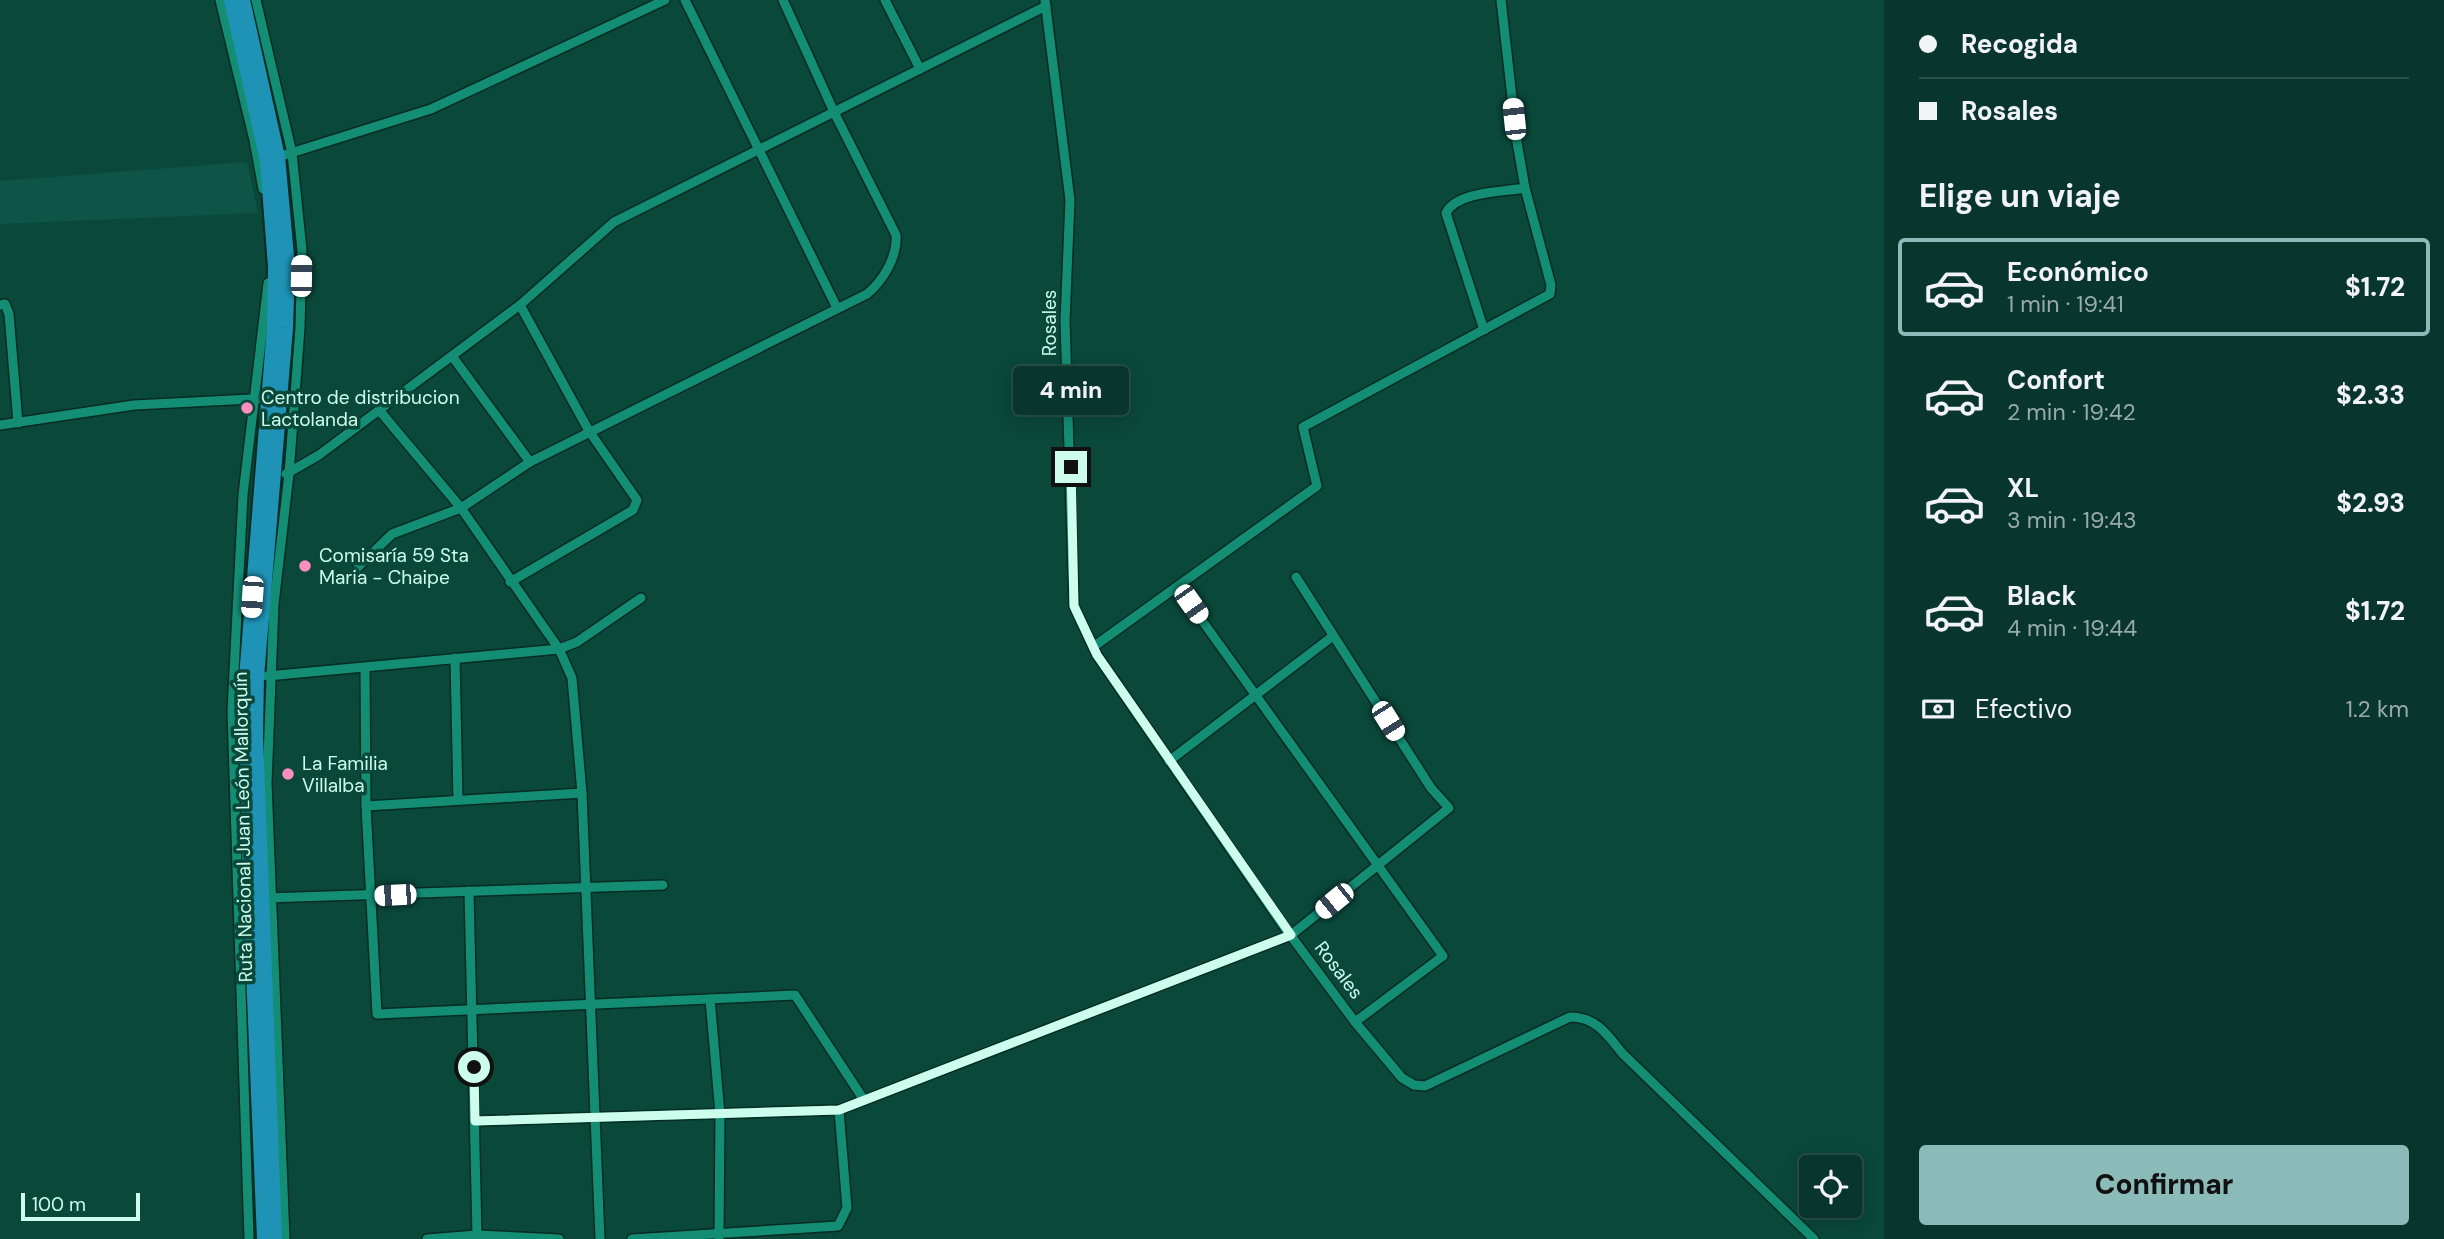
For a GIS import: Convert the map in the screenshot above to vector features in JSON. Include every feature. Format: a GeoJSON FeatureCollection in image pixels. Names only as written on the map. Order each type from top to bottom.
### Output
{"type":"FeatureCollection","features":[{"type":"Feature","properties":{"kind":"highway","name":"Ruta Nacional Juan León Mallorquín"},"geometry":{"type":"LineString","coordinates":[[231,0],[264,143],[271,197],[275,300],[263,399],[252,678],[275,1239]]}},
{"type":"Feature","properties":{"kind":"highway","name":"Ruta Nacional Juan León Mallorquín"},"geometry":{"type":"LineString","coordinates":[[243,0],[285,155],[288,255],[281,474],[272,495],[252,678]]}},
{"type":"Feature","properties":{"kind":"highway","name":"Ruta Nacional Juan León Mallorquín"},"geometry":{"type":"LineString","coordinates":[[261,898],[264,1239]]}},
{"type":"Feature","properties":{"kind":"street"},"geometry":{"type":"LineString","coordinates":[[220,0],[254,140],[268,240],[263,399]]}},
{"type":"Feature","properties":{"kind":"street"},"geometry":{"type":"LineString","coordinates":[[249,1239],[236,897],[252,678],[274,604],[281,474],[300,328],[302,250],[256,0]]}},
{"type":"Feature","properties":{"kind":"street"},"geometry":{"type":"LineString","coordinates":[[285,155],[430,109],[665,0]]}},
{"type":"Feature","properties":{"kind":"street"},"geometry":{"type":"LineString","coordinates":[[685,0],[837,308]]}},
{"type":"Feature","properties":{"kind":"street"},"geometry":{"type":"LineString","coordinates":[[358,567],[392,534],[461,508],[530,462],[874,289],[897,246],[896,235],[834,112],[783,0]]}},
{"type":"Feature","properties":{"kind":"street"},"geometry":{"type":"LineString","coordinates":[[885,0],[919,69]]}},
{"type":"Feature","properties":{"kind":"street"},"geometry":{"type":"LineString","coordinates":[[1093,647],[1317,486],[1303,427],[1545,298],[1552,291],[1525,188],[1501,0]]}},
{"type":"Feature","properties":{"kind":"street"},"geometry":{"type":"LineString","coordinates":[[281,474],[379,410],[520,305],[614,222],[1045,3]]}},
{"type":"Feature","properties":{"kind":"street","name":"Rosales"},"geometry":{"type":"LineString","coordinates":[[1045,3],[1070,200],[1065,321],[1074,606],[1093,647],[1291,935],[1355,1022],[1402,1078],[1425,1086],[1570,1017],[1583,1017],[1601,1027],[1622,1053],[1814,1239]]}},
{"type":"Feature","properties":{"kind":"street"},"geometry":{"type":"LineString","coordinates":[[1484,330],[1446,213],[1462,200],[1525,188]]}},
{"type":"Feature","properties":{"kind":"street"},"geometry":{"type":"LineString","coordinates":[[0,305],[5,304],[9,314],[18,423]]}},
{"type":"Feature","properties":{"kind":"street"},"geometry":{"type":"LineString","coordinates":[[510,582],[636,506],[636,496],[589,431],[520,305]]}},
{"type":"Feature","properties":{"kind":"street"},"geometry":{"type":"LineString","coordinates":[[263,399],[285,346]]}},
{"type":"Feature","properties":{"kind":"street"},"geometry":{"type":"LineString","coordinates":[[452,356],[530,462]]}},
{"type":"Feature","properties":{"kind":"street"},"geometry":{"type":"LineString","coordinates":[[0,425],[134,405],[263,399],[273,403],[267,478],[272,495]]}},
{"type":"Feature","properties":{"kind":"street"},"geometry":{"type":"LineString","coordinates":[[379,410],[461,508],[559,649],[572,678],[582,793],[600,1239]]}},
{"type":"Feature","properties":{"kind":"street"},"geometry":{"type":"LineString","coordinates":[[475,1121],[839,1110],[1291,935],[1450,808],[1431,788],[1296,577]]}},
{"type":"Feature","properties":{"kind":"street"},"geometry":{"type":"LineString","coordinates":[[1178,587],[1443,956],[1355,1022]]}},
{"type":"Feature","properties":{"kind":"street"},"geometry":{"type":"LineString","coordinates":[[252,678],[559,649],[577,642],[641,598]]}},
{"type":"Feature","properties":{"kind":"street"},"geometry":{"type":"LineString","coordinates":[[1170,761],[1333,636]]}},
{"type":"Feature","properties":{"kind":"street"},"geometry":{"type":"LineString","coordinates":[[455,658],[458,800]]}},
{"type":"Feature","properties":{"kind":"street"},"geometry":{"type":"LineString","coordinates":[[365,668],[366,806],[377,1014],[472,1012],[795,995],[864,1100]]}},
{"type":"Feature","properties":{"kind":"street"},"geometry":{"type":"LineString","coordinates":[[252,678],[267,783],[261,898],[285,1239]]}},
{"type":"Feature","properties":{"kind":"street"},"geometry":{"type":"LineString","coordinates":[[366,806],[582,793]]}},
{"type":"Feature","properties":{"kind":"street"},"geometry":{"type":"LineString","coordinates":[[261,898],[663,885]]}},
{"type":"Feature","properties":{"kind":"street"},"geometry":{"type":"LineString","coordinates":[[469,891],[477,1235]]}},
{"type":"Feature","properties":{"kind":"street"},"geometry":{"type":"LineString","coordinates":[[710,999],[720,1114],[719,1236]]}},
{"type":"Feature","properties":{"kind":"street"},"geometry":{"type":"LineString","coordinates":[[632,1239],[719,1236],[838,1226],[847,1208],[839,1110]]}},
{"type":"Feature","properties":{"kind":"street"},"geometry":{"type":"LineString","coordinates":[[426,1239],[477,1235],[559,1239]]}},
{"type":"Feature","properties":{"kind":"shaded area"},"geometry":{"type":"Polygon","coordinates":[[[247,162],[258,213],[0,224],[0,181],[247,162]]]}},
{"type":"Feature","properties":{"kind":"place","name":"Centro de distribucion Lactolanda"},"geometry":{"type":"Point","coordinates":[247,408]}},
{"type":"Feature","properties":{"kind":"place","name":"Comisaría 59 Sta Maria - Chaipe"},"geometry":{"type":"Point","coordinates":[305,566]}},
{"type":"Feature","properties":{"kind":"place","name":"La Familia Villalba"},"geometry":{"type":"Point","coordinates":[288,774]}},
{"type":"Feature","properties":{"kind":"route"},"geometry":{"type":"LineString","coordinates":[[474,1067],[475,1121],[839,1110],[1291,935],[1097,655],[1074,606],[1071,467]]}}]}
